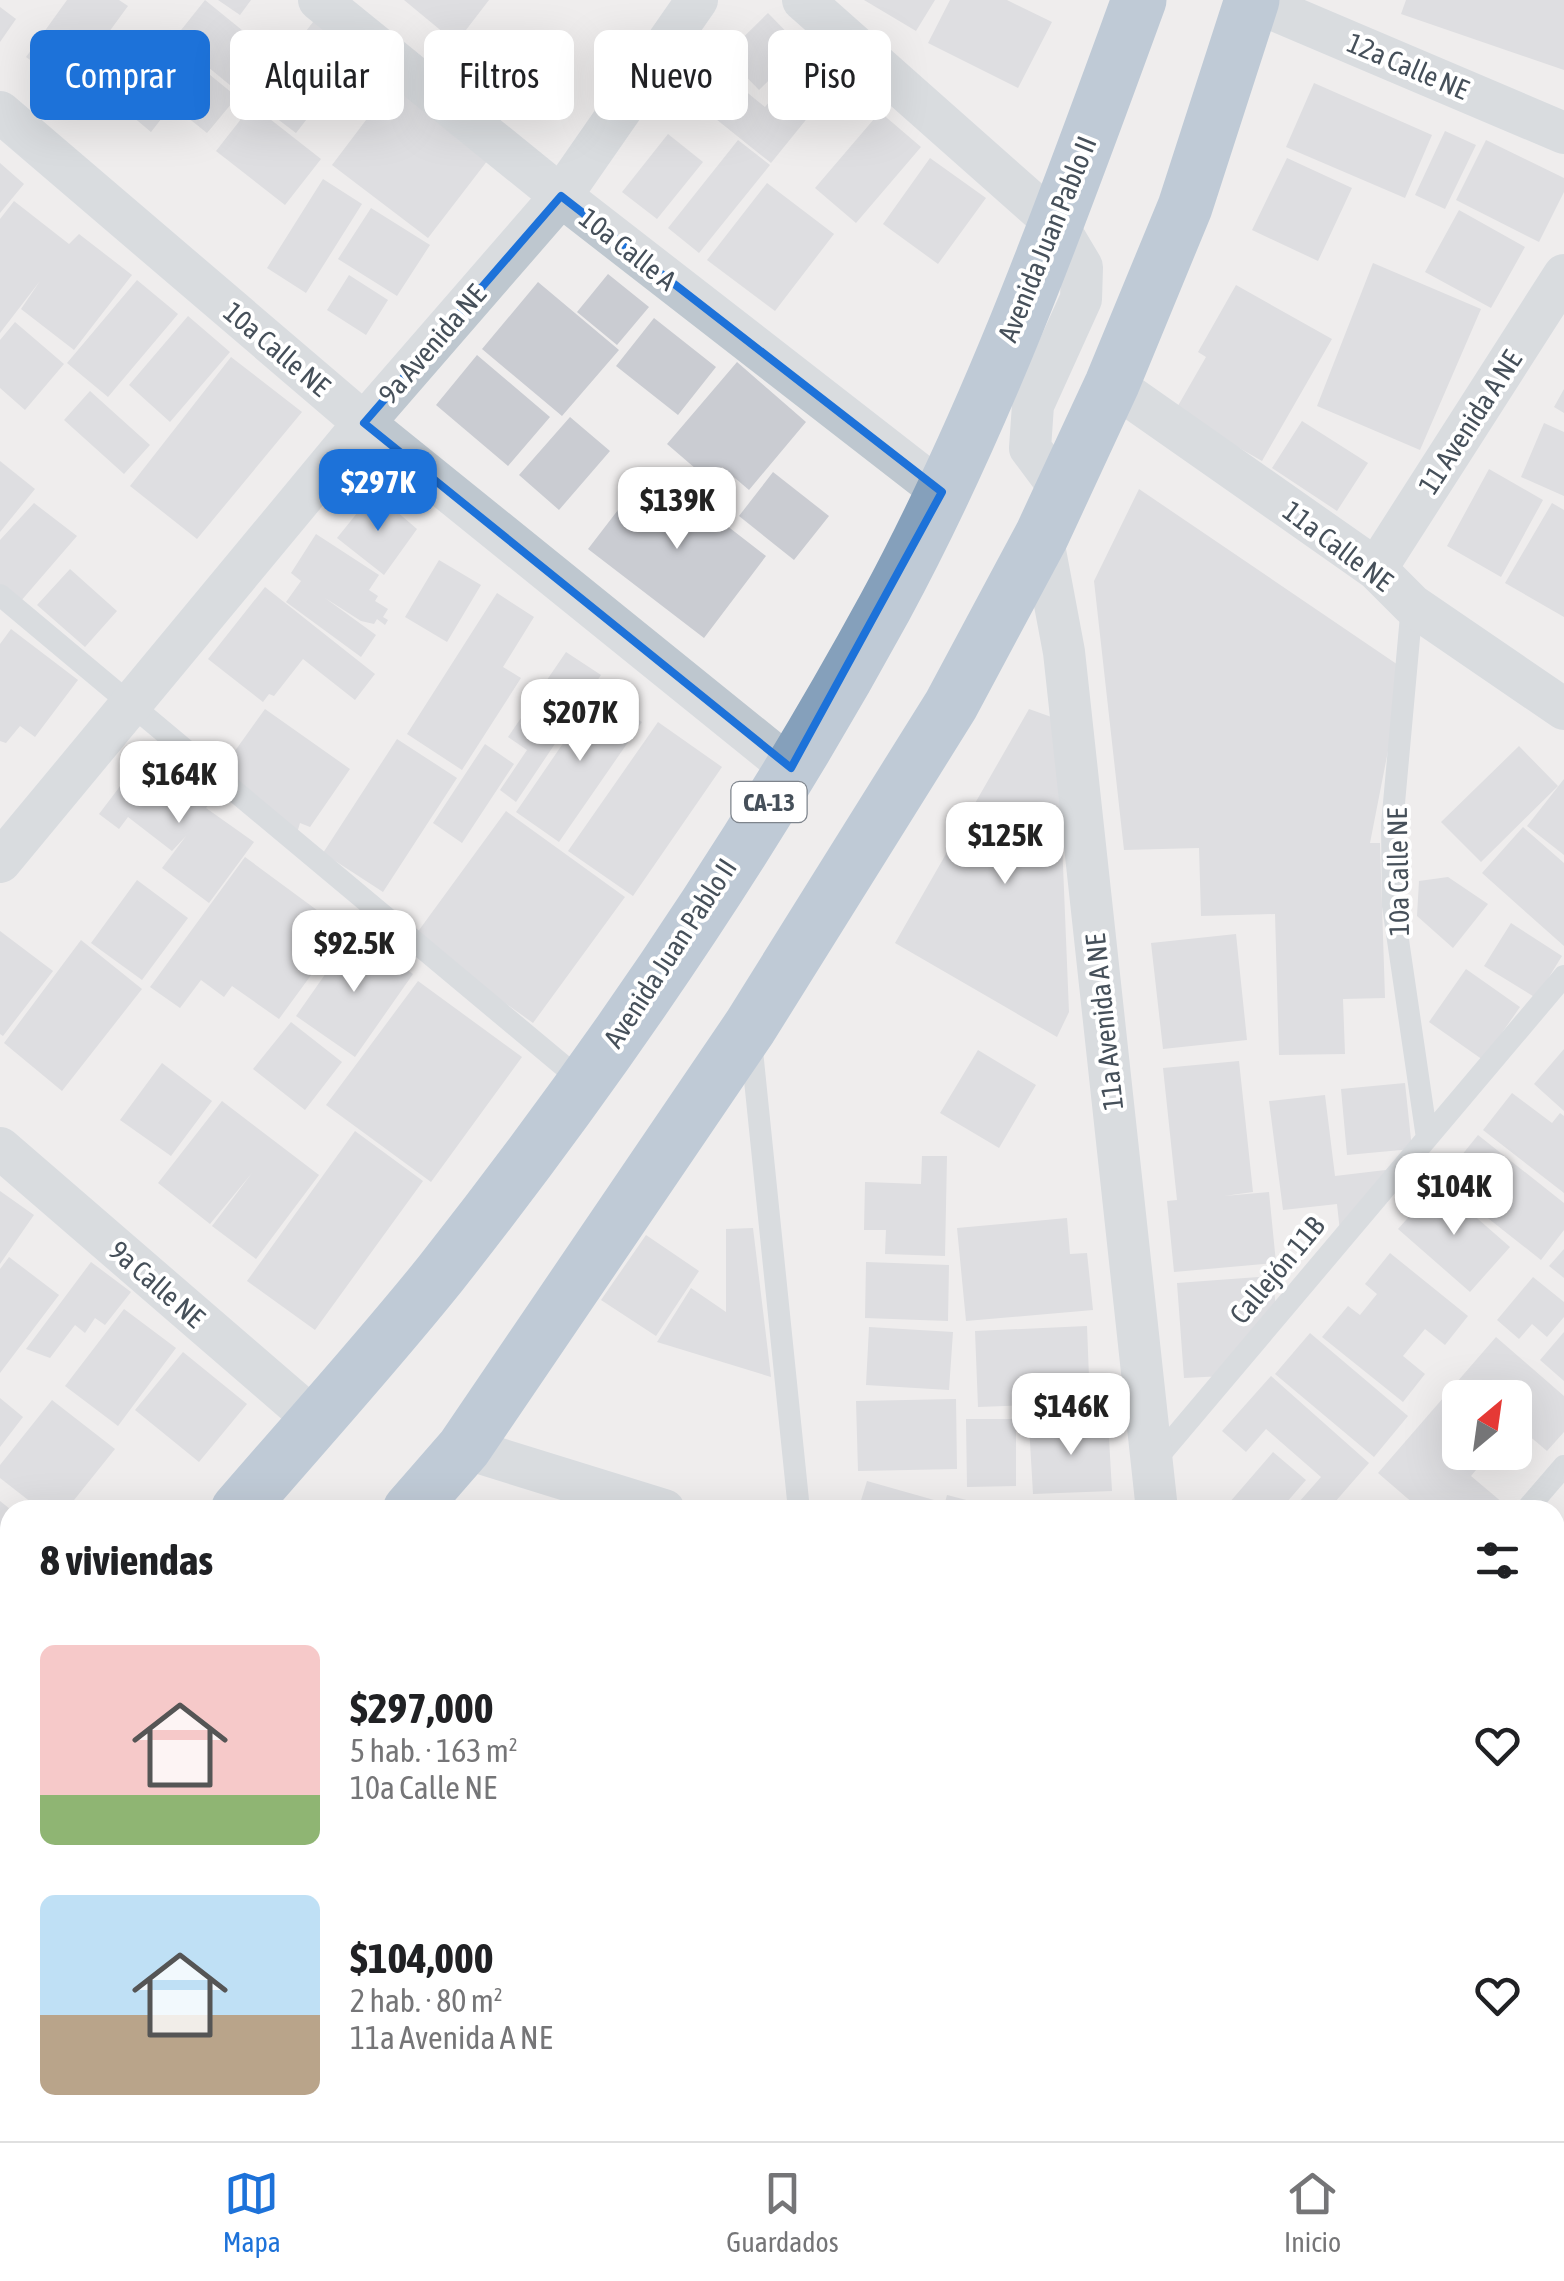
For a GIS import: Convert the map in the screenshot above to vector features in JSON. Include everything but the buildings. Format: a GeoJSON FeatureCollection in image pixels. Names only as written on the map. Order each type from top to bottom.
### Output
{"type":"FeatureCollection","features":[{"type":"Feature","properties":{"kind":"highway","name":"Avenida Juan Pablo II"},"geometry":{"type":"LineString","coordinates":[[247,1500],[439,1275],[584,1083],[791,768],[885,606],[942,492],[1056,226],[1139,0]]}},
{"type":"Feature","properties":{"kind":"highway"},"geometry":{"type":"LineString","coordinates":[[419,1500],[464,1448],[750,1027],[951,705],[1052,513],[1112,384],[1185,207],[1251,0]]}},
{"type":"Feature","properties":{"kind":"street","name":"10a Calle A"},"geometry":{"type":"LineString","coordinates":[[319,0],[561,196],[942,492]]}},
{"type":"Feature","properties":{"kind":"street","name":"9a Avenida NE"},"geometry":{"type":"LineString","coordinates":[[0,862],[364,423],[561,196],[697,0]]}},
{"type":"Feature","properties":{"kind":"street"},"geometry":{"type":"LineString","coordinates":[[802,0],[1056,226],[1082,267],[1081,299],[1033,405],[1030,448],[1052,513]]}},
{"type":"Feature","properties":{"kind":"street","name":"12a Calle NE"},"geometry":{"type":"LineString","coordinates":[[1251,0],[1564,132]]}},
{"type":"Feature","properties":{"kind":"street","name":"10a Calle NE"},"geometry":{"type":"LineString","coordinates":[[0,112],[364,423],[791,768]]}},
{"type":"Feature","properties":{"kind":"street","name":"11 Avenida A NE"},"geometry":{"type":"LineString","coordinates":[[1376,570],[1564,275]]}},
{"type":"Feature","properties":{"kind":"street","name":"11a Calle NE"},"geometry":{"type":"LineString","coordinates":[[1112,384],[1376,570],[1412,605],[1564,708]]}},
{"type":"Feature","properties":{"kind":"street","name":"11a Avenida A NE"},"geometry":{"type":"LineString","coordinates":[[1052,513],[1157,1500]]}},
{"type":"Feature","properties":{"kind":"street","name":"9a Calle NE"},"geometry":{"type":"LineString","coordinates":[[0,1148],[315,1420]]}},
{"type":"Feature","properties":{"kind":"street"},"geometry":{"type":"LineString","coordinates":[[464,1448],[632,1500]]}},
{"type":"Feature","properties":{"kind":"lane"},"geometry":{"type":"LineString","coordinates":[[0,595],[584,1083]]}},
{"type":"Feature","properties":{"kind":"lane","name":"10a Calle NE"},"geometry":{"type":"LineString","coordinates":[[1412,605],[1392,825],[1394,906],[1427,1138]]}},
{"type":"Feature","properties":{"kind":"lane","name":"Callejón 11B"},"geometry":{"type":"LineString","coordinates":[[1152,1464],[1564,976]]}},
{"type":"Feature","properties":{"kind":"lane"},"geometry":{"type":"LineString","coordinates":[[750,1027],[798,1500]]}},
{"type":"Feature","properties":{"kind":"lane"},"geometry":{"type":"LineString","coordinates":[[1535,1500],[1564,1466]]}},
{"type":"Feature","properties":{"kind":"highlighted area"},"geometry":{"type":"Polygon","coordinates":[[[561,196],[942,492],[791,768],[364,423],[561,196]]]}}]}
